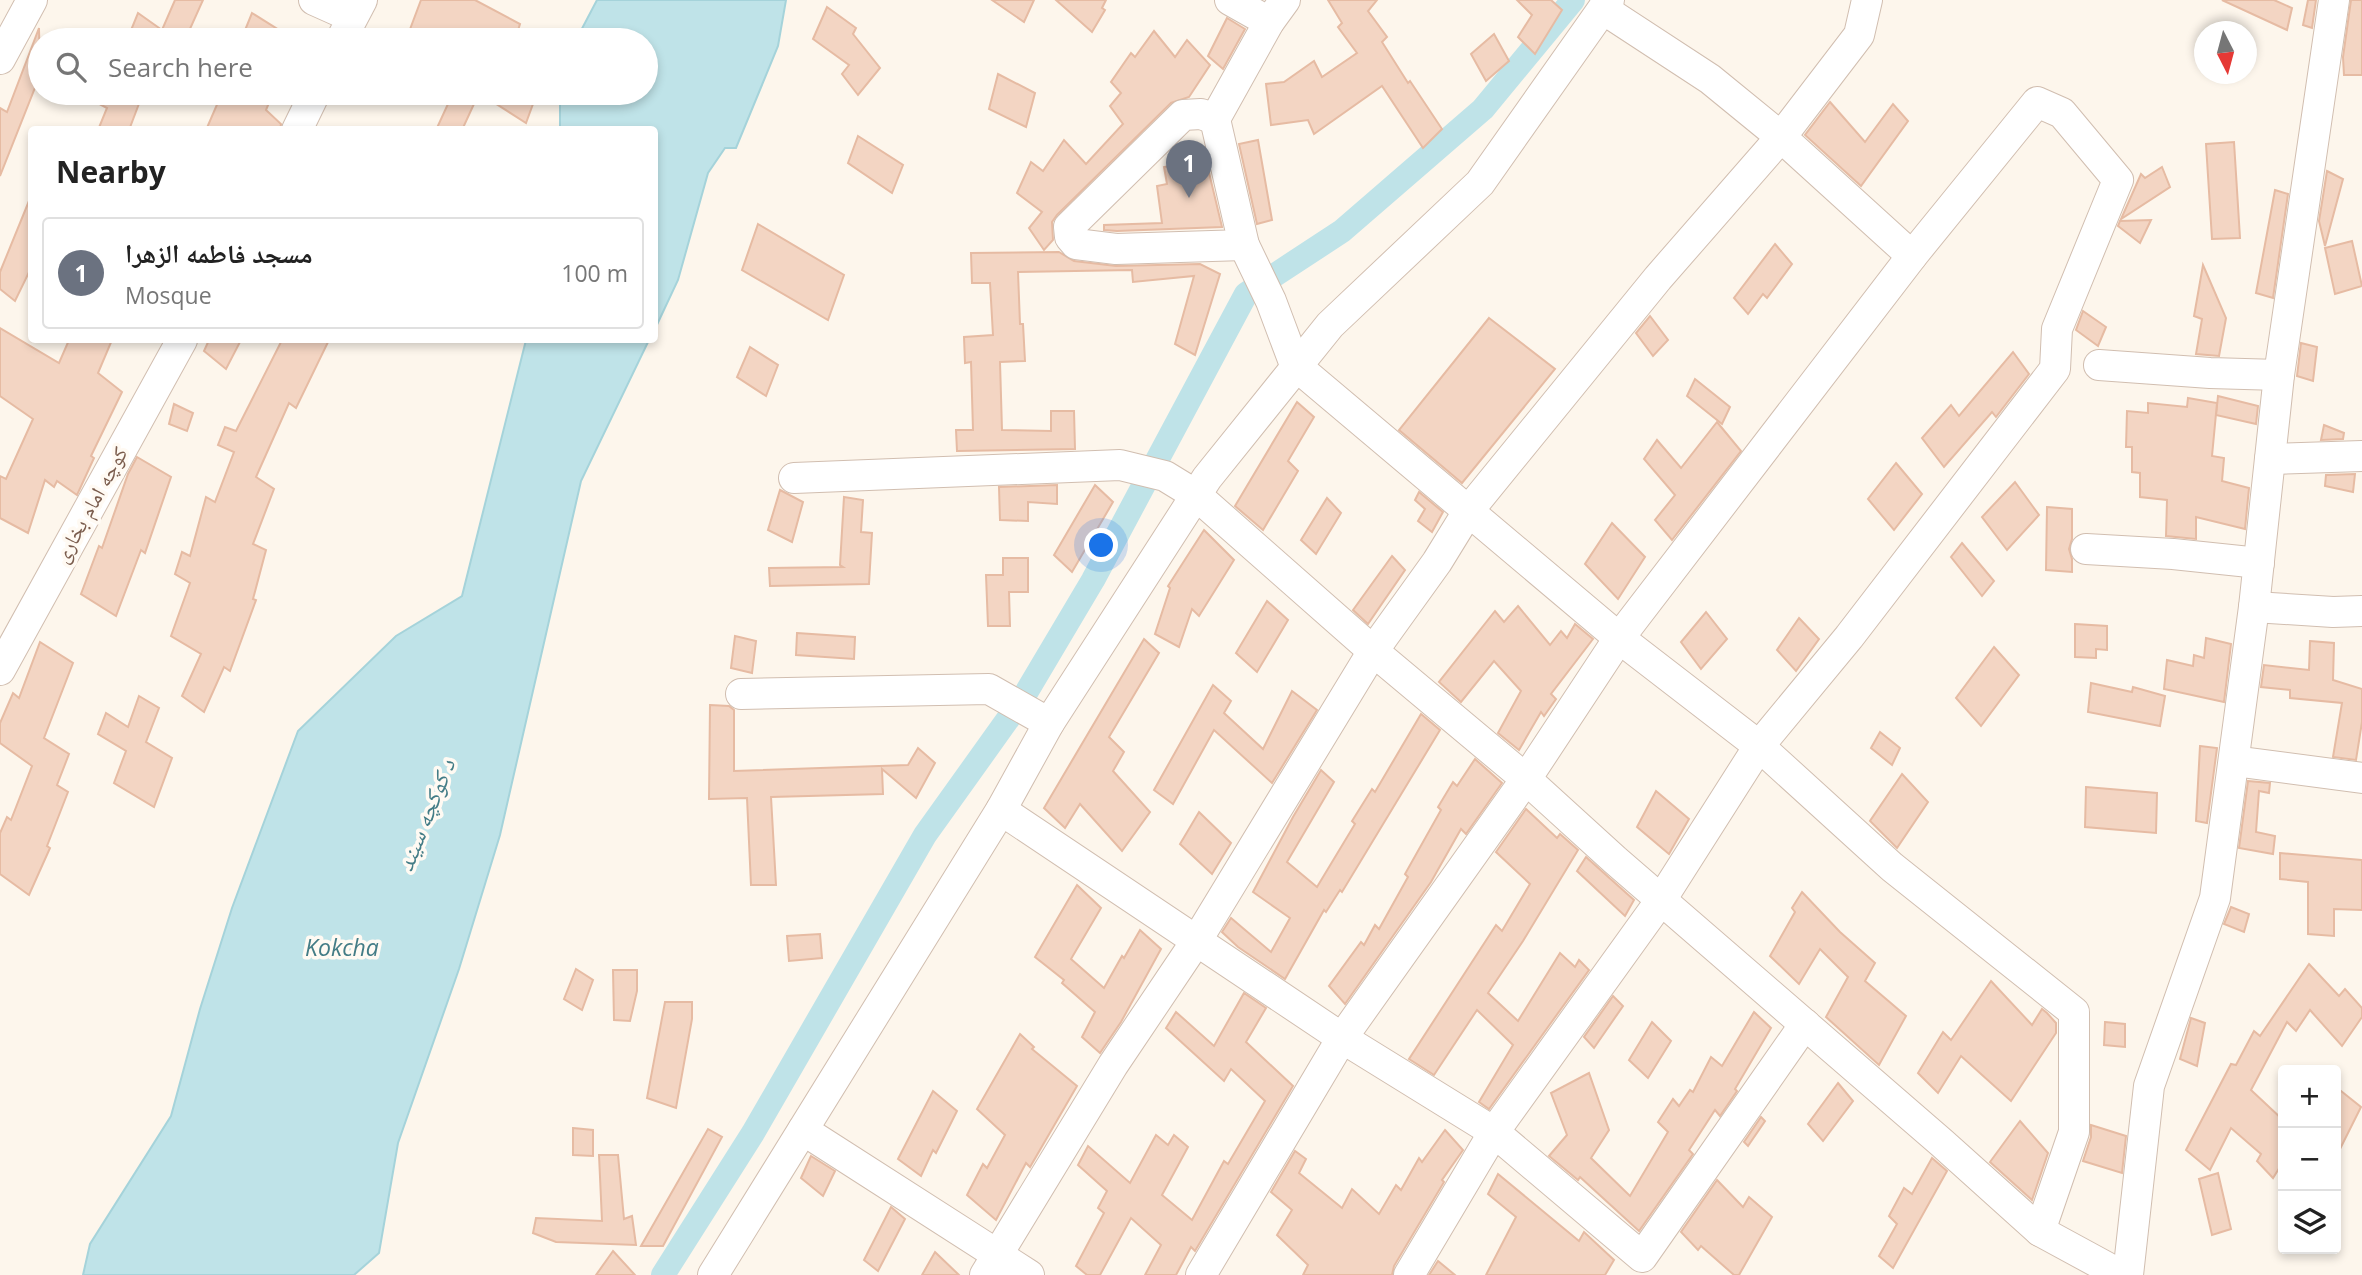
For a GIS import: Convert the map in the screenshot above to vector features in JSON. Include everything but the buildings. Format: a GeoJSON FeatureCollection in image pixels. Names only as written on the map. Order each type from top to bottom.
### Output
{"type":"FeatureCollection","features":[{"type":"Feature","properties":{"kind":"street"},"geometry":{"type":"LineString","coordinates":[[0,59],[32,0]]}},
{"type":"Feature","properties":{"kind":"street"},"geometry":{"type":"LineString","coordinates":[[314,0],[352,19]]}},
{"type":"Feature","properties":{"kind":"street"},"geometry":{"type":"LineString","coordinates":[[1230,0],[1277,11],[1214,119],[1249,258],[1271,302],[1295,365],[1619,638],[1759,746],[1892,867],[2074,1012],[2074,1132],[2040,1231]]}},
{"type":"Feature","properties":{"kind":"street"},"geometry":{"type":"LineString","coordinates":[[991,1266],[1114,1065],[1197,940],[1373,651],[1437,562],[1469,510],[1658,278],[1781,137],[1859,35],[1867,0]]}},
{"type":"Feature","properties":{"kind":"street"},"geometry":{"type":"LineString","coordinates":[[2128,1275],[2149,1086],[2215,898],[2254,607],[2279,375],[2334,0]]}},
{"type":"Feature","properties":{"kind":"street"},"geometry":{"type":"LineString","coordinates":[[713,1275],[1001,810],[1038,716],[1207,478],[1295,365],[1329,325],[1480,183],[1606,5],[1710,79],[1781,137],[1912,256]]}},
{"type":"Feature","properties":{"kind":"street"},"geometry":{"type":"LineString","coordinates":[[1201,1275],[1342,1038],[1526,779],[1619,638],[1912,256],[2037,102],[2062,113],[2118,180],[2057,329],[2055,369],[1849,637],[1759,746],[1661,900],[1494,1132],[1409,1275]]}},
{"type":"Feature","properties":{"kind":"street"},"geometry":{"type":"LineString","coordinates":[[298,126],[309,105]]}},
{"type":"Feature","properties":{"kind":"street"},"geometry":{"type":"LineString","coordinates":[[1214,119],[1201,114],[1183,115],[1069,227],[1070,237],[1076,244],[1116,249],[1249,258]]}},
{"type":"Feature","properties":{"kind":"street","name":"کوچه امام بخاری"},"geometry":{"type":"LineString","coordinates":[[4,656],[179,343]]}},
{"type":"Feature","properties":{"kind":"street"},"geometry":{"type":"LineString","coordinates":[[2099,365],[2279,375]]}},
{"type":"Feature","properties":{"kind":"street"},"geometry":{"type":"LineString","coordinates":[[2270,459],[2362,456]]}},
{"type":"Feature","properties":{"kind":"street"},"geometry":{"type":"LineString","coordinates":[[794,478],[1120,465],[1165,477],[1196,495],[1373,651],[1526,779],[2040,1231],[2120,1275]]}},
{"type":"Feature","properties":{"kind":"street"},"geometry":{"type":"LineString","coordinates":[[2086,549],[2259,563]]}},
{"type":"Feature","properties":{"kind":"street"},"geometry":{"type":"LineString","coordinates":[[2254,607],[2362,611]]}},
{"type":"Feature","properties":{"kind":"street"},"geometry":{"type":"LineString","coordinates":[[741,694],[989,689],[1038,716]]}},
{"type":"Feature","properties":{"kind":"street"},"geometry":{"type":"LineString","coordinates":[[2234,761],[2362,778]]}},
{"type":"Feature","properties":{"kind":"street"},"geometry":{"type":"LineString","coordinates":[[1001,810],[1342,1038],[1494,1132],[1636,1266],[1805,1024]]}},
{"type":"Feature","properties":{"kind":"street"},"geometry":{"type":"LineString","coordinates":[[803,1130],[991,1266],[1029,1275]]}},
{"type":"Feature","properties":{"kind":"water"},"geometry":{"type":"Polygon","coordinates":[[[597,0],[786,0],[778,46],[736,148],[725,148],[708,173],[678,280],[658,323],[658,126],[560,126],[560,105],[658,105],[658,28],[582,28],[597,0]]]}},
{"type":"Feature","properties":{"kind":"water","name":"Kokcha"},"geometry":{"type":"Polygon","coordinates":[[[525,343],[648,343],[581,481],[500,835],[459,969],[398,1143],[379,1253],[354,1275],[83,1275],[90,1244],[171,1116],[200,1009],[232,908],[298,731],[396,636],[462,596],[525,343]]]}},
{"type":"Feature","properties":{"kind":"waterway"},"geometry":{"type":"LineString","coordinates":[[663,1275],[753,1133],[925,835],[1023,698],[1093,580],[1246,294],[1342,231],[1483,109],[1573,0]]}},
{"type":"Feature","properties":{"kind":"place","name":"مسجد فاطمه الزهرا"},"geometry":{"type":"Point","coordinates":[1189,198]}},
{"type":"Feature","properties":{"kind":"water label","name":"د کوکچه سیند"},"geometry":{"type":"Point","coordinates":[426,815]}}]}
